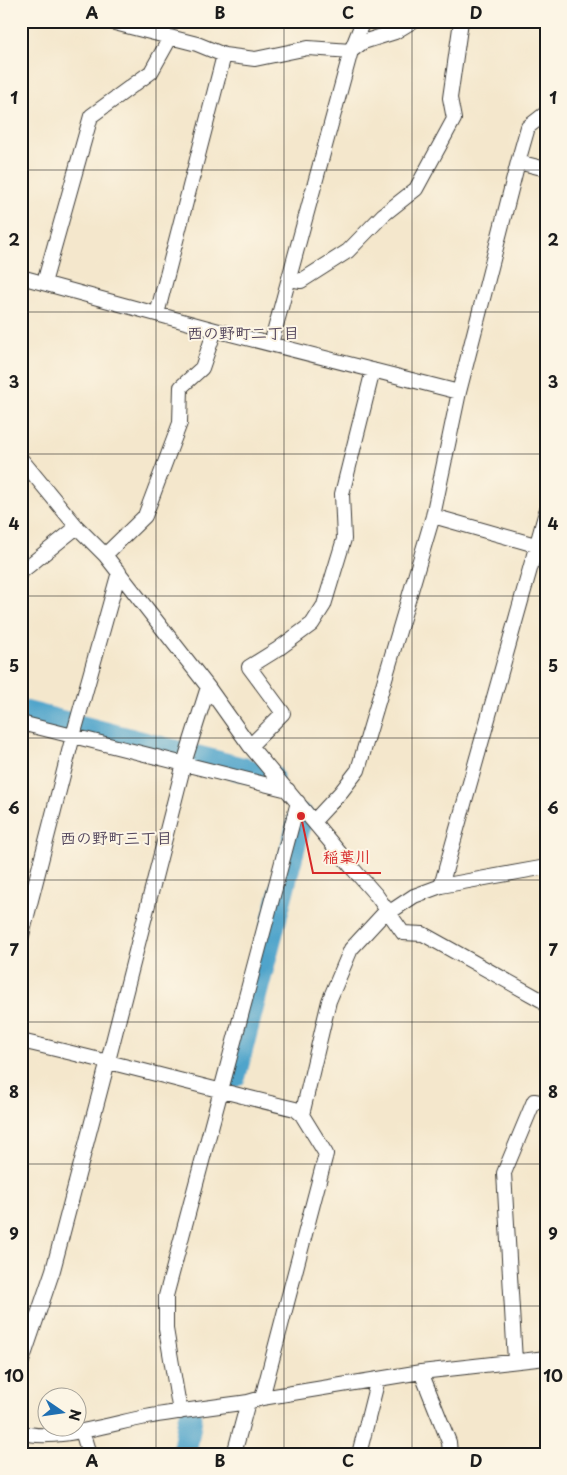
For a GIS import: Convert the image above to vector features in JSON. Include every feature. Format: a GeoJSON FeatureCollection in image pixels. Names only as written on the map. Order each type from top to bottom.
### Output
{"type":"FeatureCollection","features":[{"type":"Feature","properties":{"kind":"street"},"geometry":{"type":"LineString","coordinates":[[107,21],[197,44],[224,56],[255,60],[308,48],[351,50],[363,42],[394,32],[413,21]]}},
{"type":"Feature","properties":{"kind":"street"},"geometry":{"type":"LineString","coordinates":[[271,344],[351,50],[364,21]]}},
{"type":"Feature","properties":{"kind":"street"},"geometry":{"type":"LineString","coordinates":[[289,279],[302,281],[348,251],[382,215],[416,189],[454,119],[450,98],[461,21]]}},
{"type":"Feature","properties":{"kind":"street"},"geometry":{"type":"LineString","coordinates":[[44,283],[91,116],[151,72],[170,38]]}},
{"type":"Feature","properties":{"kind":"street"},"geometry":{"type":"LineString","coordinates":[[157,314],[224,56]]}},
{"type":"Feature","properties":{"kind":"street"},"geometry":{"type":"LineString","coordinates":[[314,821],[358,770],[433,516],[459,392],[528,127],[546,113]]}},
{"type":"Feature","properties":{"kind":"street"},"geometry":{"type":"LineString","coordinates":[[518,162],[546,169]]}},
{"type":"Feature","properties":{"kind":"street"},"geometry":{"type":"LineString","coordinates":[[21,277],[214,330],[459,392]]}},
{"type":"Feature","properties":{"kind":"street"},"geometry":{"type":"LineString","coordinates":[[105,555],[145,516],[180,423],[181,387],[202,368],[214,330]]}},
{"type":"Feature","properties":{"kind":"street"},"geometry":{"type":"LineString","coordinates":[[250,746],[283,713],[249,667],[278,650],[312,624],[324,605],[344,539],[342,494],[373,370]]}},
{"type":"Feature","properties":{"kind":"street"},"geometry":{"type":"LineString","coordinates":[[21,460],[77,527],[119,572],[208,686],[250,746],[389,910],[403,932],[423,934],[526,991],[543,1001],[546,1005]]}},
{"type":"Feature","properties":{"kind":"street"},"geometry":{"type":"LineString","coordinates":[[441,886],[541,546],[546,512]]}},
{"type":"Feature","properties":{"kind":"street"},"geometry":{"type":"LineString","coordinates":[[433,516],[541,546]]}},
{"type":"Feature","properties":{"kind":"street"},"geometry":{"type":"LineString","coordinates":[[21,572],[77,527]]}},
{"type":"Feature","properties":{"kind":"street"},"geometry":{"type":"LineString","coordinates":[[21,939],[78,718],[119,572]]}},
{"type":"Feature","properties":{"kind":"street"},"geometry":{"type":"LineString","coordinates":[[21,1364],[53,1270],[185,757],[208,686]]}},
{"type":"Feature","properties":{"kind":"street"},"geometry":{"type":"LineString","coordinates":[[21,722],[74,735],[185,757],[288,790]]}},
{"type":"Feature","properties":{"kind":"street"},"geometry":{"type":"LineString","coordinates":[[180,1412],[166,1328],[166,1296],[298,802]]}},
{"type":"Feature","properties":{"kind":"street"},"geometry":{"type":"LineString","coordinates":[[302,1115],[330,1001],[351,949],[389,910],[414,896],[441,886],[545,865]]}},
{"type":"Feature","properties":{"kind":"street"},"geometry":{"type":"LineString","coordinates":[[21,1041],[296,1109],[302,1115],[326,1154],[262,1398]]}},
{"type":"Feature","properties":{"kind":"street"},"geometry":{"type":"LineString","coordinates":[[515,1362],[504,1172],[534,1101],[546,1103]]}},
{"type":"Feature","properties":{"kind":"street"},"geometry":{"type":"LineString","coordinates":[[88,1430],[180,1412],[421,1372],[546,1358]]}},
{"type":"Feature","properties":{"kind":"street"},"geometry":{"type":"LineString","coordinates":[[421,1372],[449,1442],[450,1454]]}},
{"type":"Feature","properties":{"kind":"street"},"geometry":{"type":"LineString","coordinates":[[359,1454],[378,1379]]}},
{"type":"Feature","properties":{"kind":"street"},"geometry":{"type":"LineString","coordinates":[[234,1454],[248,1402]]}},
{"type":"Feature","properties":{"kind":"street"},"geometry":{"type":"LineString","coordinates":[[21,1432],[38,1434]]}},
{"type":"Feature","properties":{"kind":"street"},"geometry":{"type":"LineString","coordinates":[[84,1438],[89,1454]]}},
{"type":"Feature","properties":{"kind":"waterway"},"geometry":{"type":"LineString","coordinates":[[21,712],[271,777]]}},
{"type":"Feature","properties":{"kind":"waterway"},"geometry":{"type":"LineString","coordinates":[[234,1075],[301,816]]}},
{"type":"Feature","properties":{"kind":"waterway"},"geometry":{"type":"LineString","coordinates":[[184,1454],[190,1418]]}},
{"type":"Feature","properties":{"kind":"place","name":"稲葉川"},"geometry":{"type":"Point","coordinates":[301,816]}},
{"type":"Feature","properties":{"kind":"district","name":"西の野町二丁目"},"geometry":{"type":"Point","coordinates":[243,333]}},
{"type":"Feature","properties":{"kind":"district","name":"西の野町三丁目"},"geometry":{"type":"Point","coordinates":[116,838]}}]}
